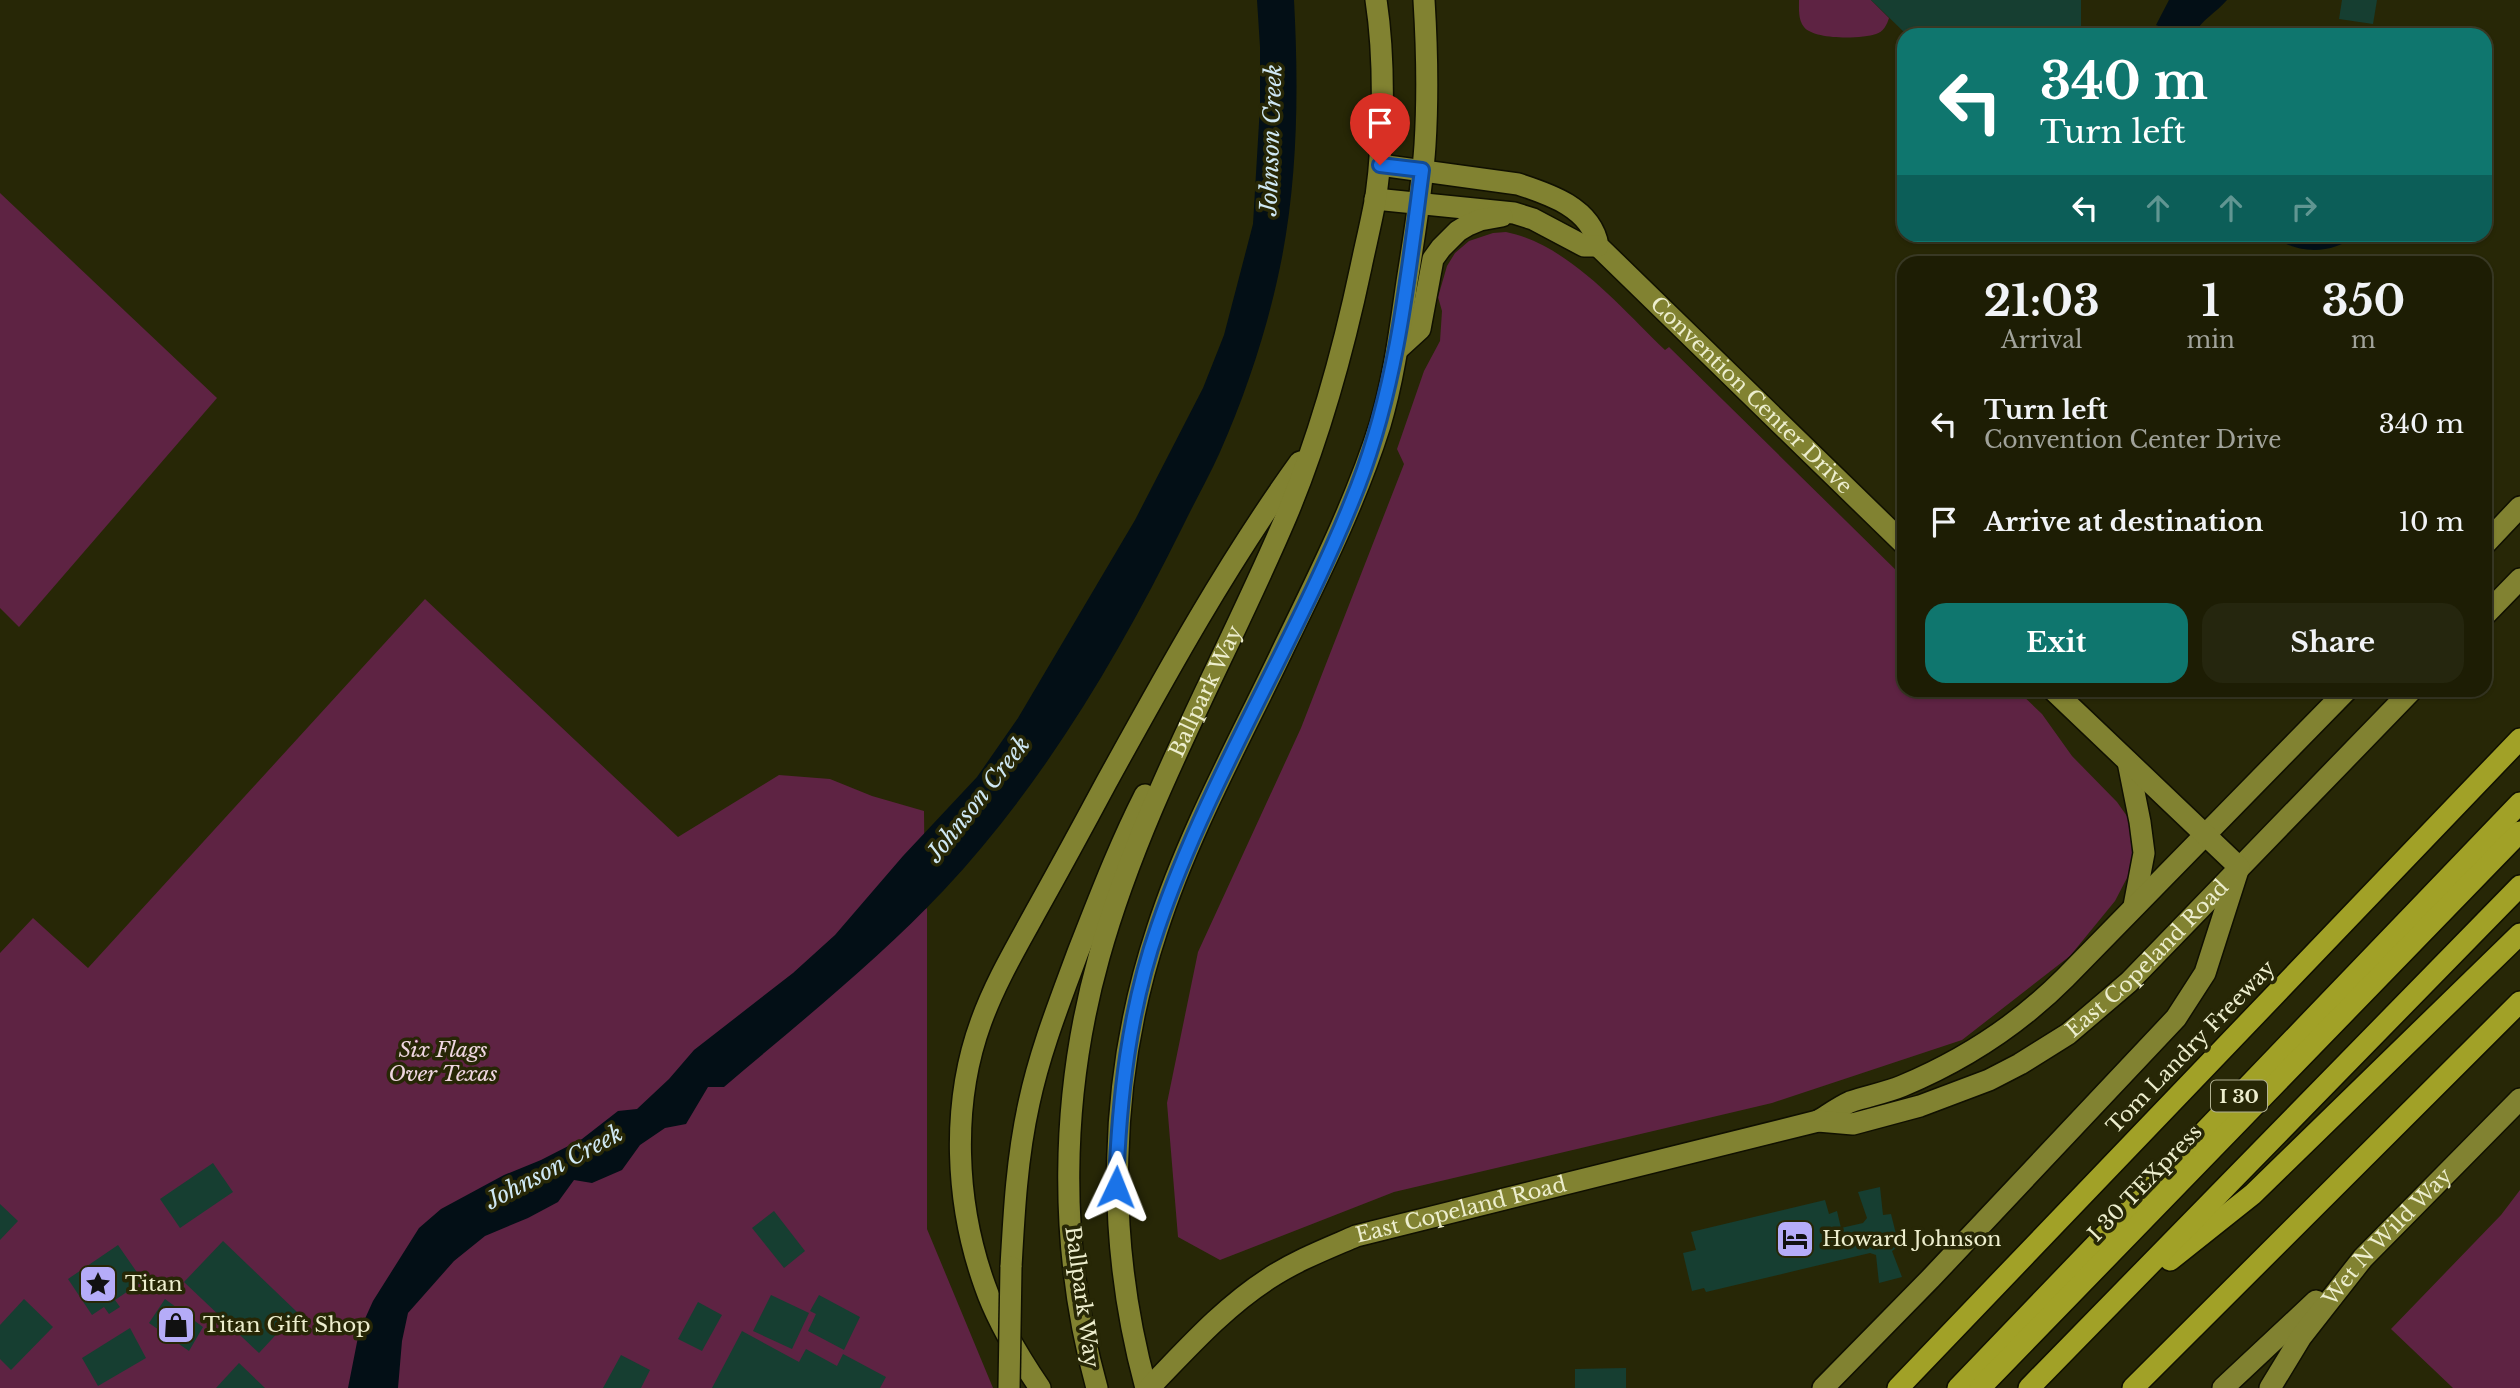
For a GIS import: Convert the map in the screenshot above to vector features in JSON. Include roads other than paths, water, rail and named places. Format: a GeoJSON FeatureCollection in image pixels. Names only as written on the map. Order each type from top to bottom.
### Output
{"type":"FeatureCollection","features":[{"type":"Feature","properties":{"kind":"highway","name":"Tom Landry Freeway"},"geometry":{"type":"LineString","coordinates":[[1898,1388],[2518,740]]}},
{"type":"Feature","properties":{"kind":"highway","name":"I 30"},"geometry":{"type":"LineString","coordinates":[[1958,1388],[2520,803]]}},
{"type":"Feature","properties":{"kind":"highway","name":"I 30 TEXpress"},"geometry":{"type":"LineString","coordinates":[[1980,1388],[2520,832]]}},
{"type":"Feature","properties":{"kind":"highway"},"geometry":{"type":"LineString","coordinates":[[2029,1388],[2520,886]]}},
{"type":"Feature","properties":{"kind":"highway"},"geometry":{"type":"LineString","coordinates":[[2097,1318],[2253,1194],[2520,934]]}},
{"type":"Feature","properties":{"kind":"highway"},"geometry":{"type":"LineString","coordinates":[[2133,1388],[2520,1002]]}},
{"type":"Feature","properties":{"kind":"main road","name":"Ballpark Way"},"geometry":{"type":"LineString","coordinates":[[1097,1388],[1075,1276],[1070,1220],[1070,1142],[1078,1054],[1087,1006],[1098,958],[1121,888],[1195,713],[1281,527],[1315,441],[1341,356],[1375,200],[1380,165],[1381,53],[1377,0]]}},
{"type":"Feature","properties":{"kind":"main road","name":"Ballpark Way"},"geometry":{"type":"LineString","coordinates":[[1147,1388],[1128,1311],[1116,1187],[1120,1115],[1135,1011],[1150,952],[1172,888],[1331,549],[1358,486],[1380,424],[1397,351],[1425,150],[1427,95],[1424,0]]}},
{"type":"Feature","properties":{"kind":"main road","name":"Convention Center Drive"},"geometry":{"type":"LineString","coordinates":[[1380,165],[1496,180],[1537,190],[1572,207],[1596,233],[1598,246],[1897,537]]}},
{"type":"Feature","properties":{"kind":"main road","name":"Convention Center Drive"},"geometry":{"type":"LineString","coordinates":[[1375,200],[1514,214],[1533,219],[1584,246],[1598,246]]}},
{"type":"Feature","properties":{"kind":"main road"},"geometry":{"type":"LineString","coordinates":[[1397,351],[1420,329],[1433,259],[1440,248],[1458,231],[1480,220],[1514,214]]}},
{"type":"Feature","properties":{"kind":"main road"},"geometry":{"type":"LineString","coordinates":[[1040,1388],[993,1306],[969,1229],[962,1167],[961,1122],[972,1050],[1002,975],[1146,711],[1257,521],[1315,441]]}},
{"type":"Feature","properties":{"kind":"main road"},"geometry":{"type":"LineString","coordinates":[[2492,537],[2520,507]]}},
{"type":"Feature","properties":{"kind":"main road"},"geometry":{"type":"LineString","coordinates":[[2492,608],[2520,579]]}},
{"type":"Feature","properties":{"kind":"main road"},"geometry":{"type":"LineString","coordinates":[[1823,1388],[1931,1278],[2176,1018],[2205,974],[2220,934],[2239,867],[2060,697]]}},
{"type":"Feature","properties":{"kind":"main road","name":"East Copeland Road"},"geometry":{"type":"LineString","coordinates":[[1147,1388],[1218,1318],[1249,1292],[1293,1264],[1356,1236],[1818,1121],[1849,1103],[1901,1087],[1963,1055],[2021,1017],[2048,995],[2340,697]]}},
{"type":"Feature","properties":{"kind":"main road","name":"East Copeland Road"},"geometry":{"type":"LineString","coordinates":[[1818,1121],[1853,1124],[1920,1105],[1989,1080],[2020,1064],[2090,1017],[2129,982],[2405,697]]}},
{"type":"Feature","properties":{"kind":"main road"},"geometry":{"type":"LineString","coordinates":[[1009,1388],[1011,1267],[1017,1172],[1029,1103],[1053,1020],[1110,869],[1153,779],[1195,713]]}},
{"type":"Feature","properties":{"kind":"main road"},"geometry":{"type":"LineString","coordinates":[[2128,762],[2144,853],[2134,906]]}},
{"type":"Feature","properties":{"kind":"main road","name":"Wet N Wild Way"},"geometry":{"type":"LineString","coordinates":[[2270,1388],[2301,1337],[2363,1258],[2520,1099]]}},
{"type":"Feature","properties":{"kind":"main road"},"geometry":{"type":"LineString","coordinates":[[2223,1388],[2363,1258]]}},
{"type":"Feature","properties":{"kind":"water","name":"Johnson Creek"},"geometry":{"type":"Polygon","coordinates":[[[1257,0],[1294,0],[1296,106],[1293,177],[1284,247],[1272,303],[1245,389],[1216,461],[1132,623],[1077,717],[980,849],[918,917],[837,992],[724,1087],[708,1087],[686,1124],[665,1128],[640,1145],[622,1170],[592,1183],[574,1180],[558,1202],[485,1236],[454,1261],[408,1313],[402,1341],[398,1388],[348,1388],[359,1332],[373,1301],[419,1228],[441,1209],[504,1175],[582,1139],[618,1111],[637,1109],[669,1079],[694,1050],[793,973],[835,935],[903,856],[977,777],[1018,718],[1135,520],[1203,388],[1224,335],[1253,224],[1260,106],[1257,0]]]}},
{"type":"Feature","properties":{"kind":"water"},"geometry":{"type":"Polygon","coordinates":[[[2169,0],[2227,0],[2199,28],[2164,28],[2156,25],[2169,0]]]}},
{"type":"Feature","properties":{"kind":"water"},"geometry":{"type":"Polygon","coordinates":[[[2282,242],[2346,242],[2335,247],[2313,250],[2282,242]]]}},
{"type":"Feature","properties":{"kind":"place","name":"Howard Johnson"},"geometry":{"type":"Point","coordinates":[1795,1239]}},
{"type":"Feature","properties":{"kind":"place","name":"Titan"},"geometry":{"type":"Point","coordinates":[98,1284]}},
{"type":"Feature","properties":{"kind":"place","name":"Titan Gift Shop"},"geometry":{"type":"Point","coordinates":[176,1325]}},
{"type":"Feature","properties":{"kind":"park label","name":"Six Flags Over Texas"},"geometry":{"type":"Point","coordinates":[443,1062]}}]}
